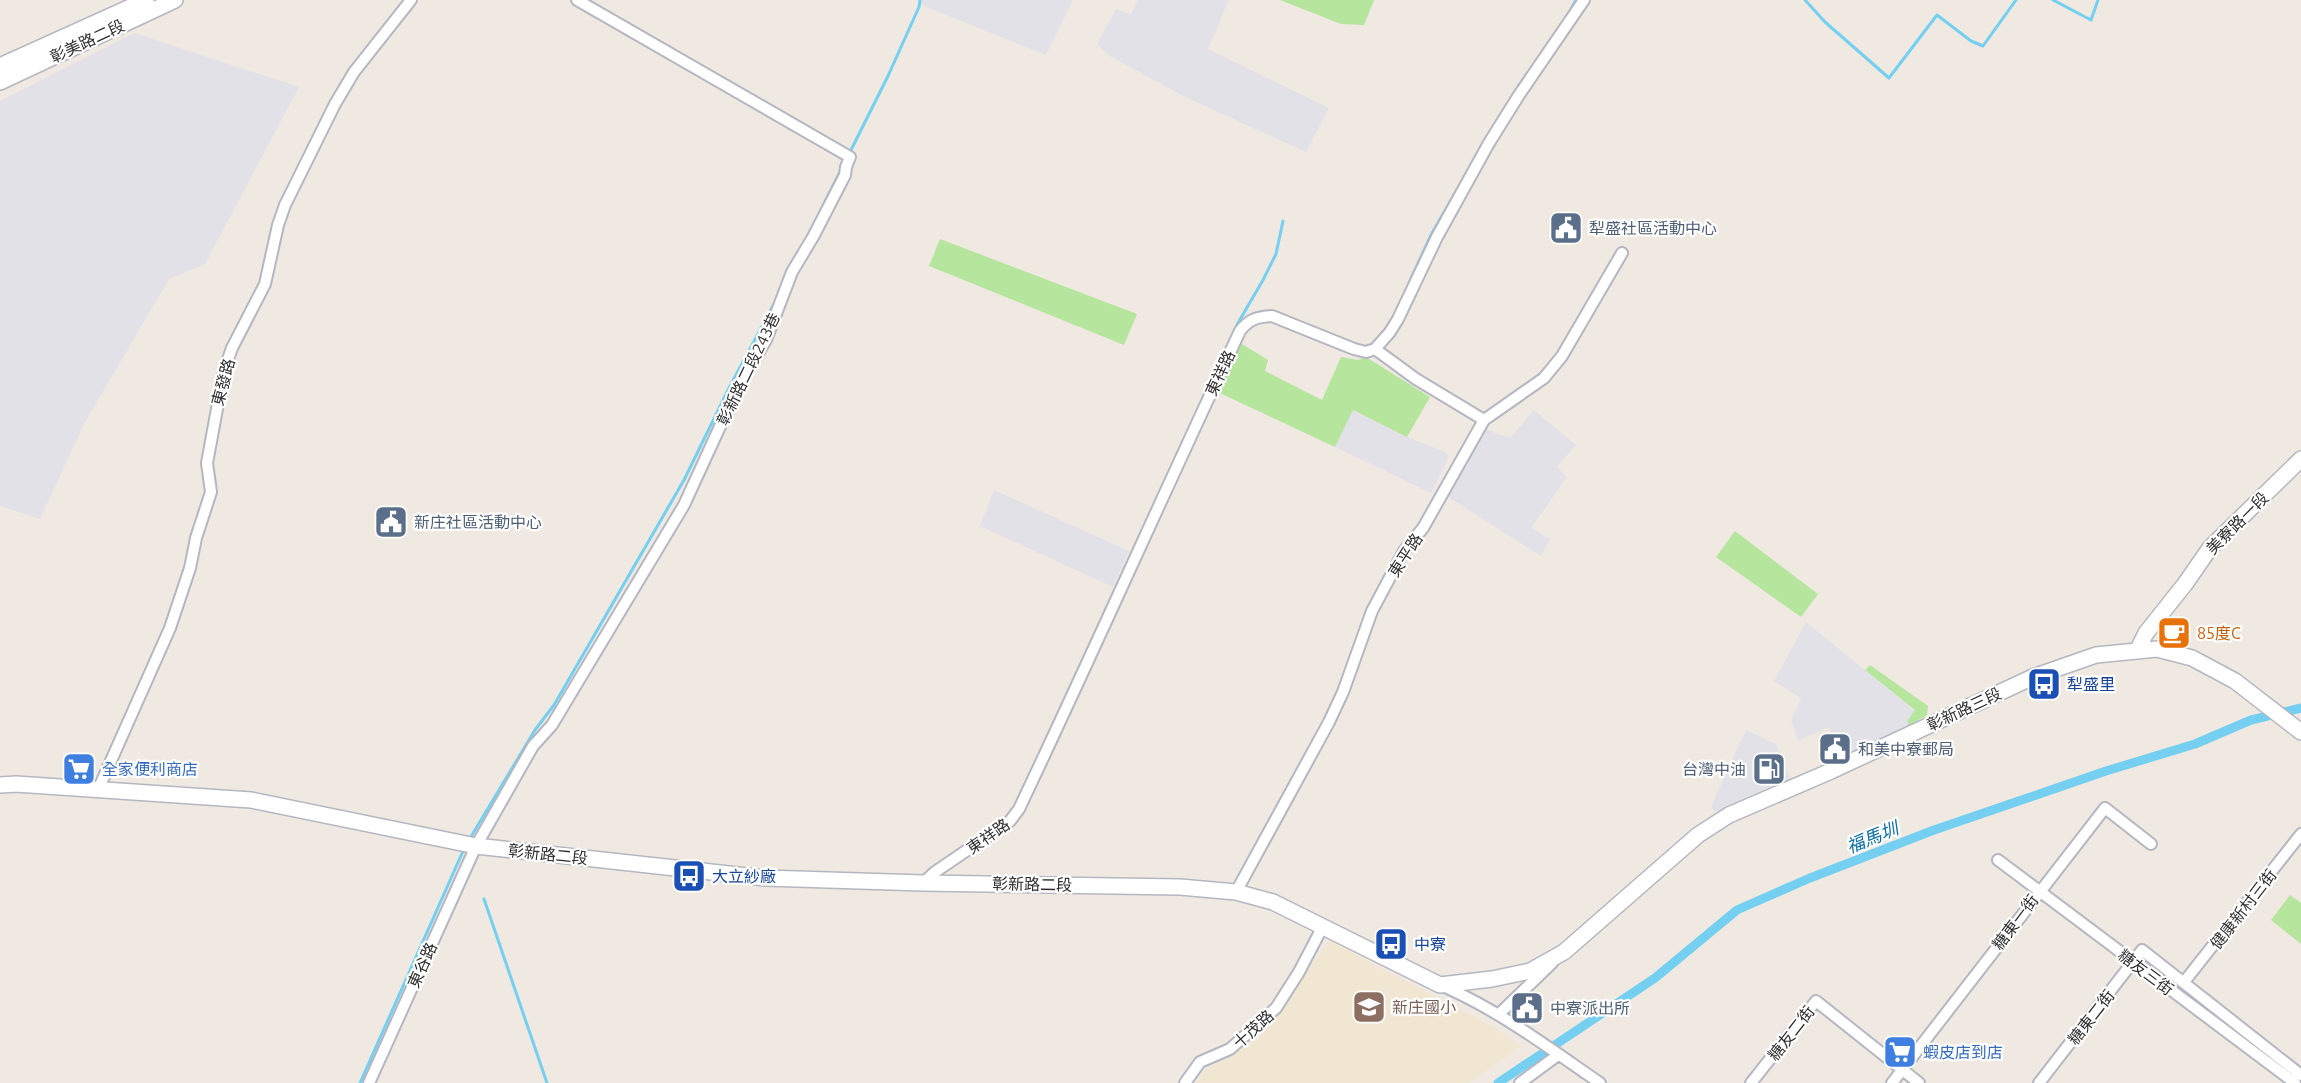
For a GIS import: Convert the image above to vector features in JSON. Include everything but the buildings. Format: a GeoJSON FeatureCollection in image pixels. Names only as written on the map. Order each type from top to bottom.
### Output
{"type":"FeatureCollection","features":[{"type":"Feature","properties":{"kind":"street","name":"彰美路二段"},"geometry":{"type":"LineString","coordinates":[[0,66],[146,0]]}},
{"type":"Feature","properties":{"kind":"street","name":"彰美路二段"},"geometry":{"type":"LineString","coordinates":[[0,82],[175,0]]}},
{"type":"Feature","properties":{"kind":"street","name":"東發路"},"geometry":{"type":"LineString","coordinates":[[98,790],[170,628],[190,568],[196,538],[211,492],[207,463],[224,371],[232,348],[265,284],[278,225],[285,206],[334,104],[354,72],[411,0]]}},
{"type":"Feature","properties":{"kind":"street","name":"彰新路二段243巷"},"geometry":{"type":"LineString","coordinates":[[470,845],[533,746],[552,724],[684,505],[739,386],[766,340],[792,272],[845,175],[846,154],[577,0]]}},
{"type":"Feature","properties":{"kind":"street"},"geometry":{"type":"LineString","coordinates":[[1484,420],[1416,379],[1375,350],[1398,319],[1437,237],[1489,143],[1584,0]]}},
{"type":"Feature","properties":{"kind":"street","name":"東平路"},"geometry":{"type":"LineString","coordinates":[[1236,892],[1329,722],[1343,692],[1372,611],[1404,551],[1423,528],[1484,420],[1544,378],[1563,354],[1622,253]]}},
{"type":"Feature","properties":{"kind":"street","name":"東祥路"},"geometry":{"type":"LineString","coordinates":[[923,883],[935,872],[1010,822],[1019,809],[1088,665],[1164,491],[1239,331],[1247,321],[1272,316],[1354,349],[1366,352],[1375,350]]}},
{"type":"Feature","properties":{"kind":"street","name":"美寮路一段"},"geometry":{"type":"LineString","coordinates":[[2138,649],[2146,633],[2210,548],[2301,459]]}},
{"type":"Feature","properties":{"kind":"street","name":"彰新路三段"},"geometry":{"type":"LineString","coordinates":[[1564,952],[1698,835],[1729,815],[1831,771],[2033,677],[2097,655],[2138,649],[2157,649],[2192,658],[2235,681],[2301,732]]}},
{"type":"Feature","properties":{"kind":"street","name":"彰新路二段"},"geometry":{"type":"LineString","coordinates":[[0,785],[16,784],[251,800],[470,845],[765,878],[1180,887],[1236,892],[1273,902],[1440,985]]}},
{"type":"Feature","properties":{"kind":"street","name":"糖東一街"},"geometry":{"type":"LineString","coordinates":[[1892,1083],[2105,808],[2151,844]]}},
{"type":"Feature","properties":{"kind":"street","name":"健康新村三街"},"geometry":{"type":"LineString","coordinates":[[2184,982],[2301,834]]}},
{"type":"Feature","properties":{"kind":"street","name":"東谷路"},"geometry":{"type":"LineString","coordinates":[[369,1083],[470,845]]}},
{"type":"Feature","properties":{"kind":"street","name":"糖友三街"},"geometry":{"type":"LineString","coordinates":[[1998,860],[2290,1082]]}},
{"type":"Feature","properties":{"kind":"street","name":"十茂路"},"geometry":{"type":"LineString","coordinates":[[1185,1083],[1200,1062],[1230,1049],[1276,1008],[1299,972],[1323,926]]}},
{"type":"Feature","properties":{"kind":"street","name":"糖友三街"},"geometry":{"type":"LineString","coordinates":[[2142,951],[2301,1075]]}},
{"type":"Feature","properties":{"kind":"street","name":"糖東二街"},"geometry":{"type":"LineString","coordinates":[[2039,1083],[2142,951]]}},
{"type":"Feature","properties":{"kind":"street"},"geometry":{"type":"LineString","coordinates":[[1440,985],[1492,979],[1530,971],[1564,952]]}},
{"type":"Feature","properties":{"kind":"street"},"geometry":{"type":"LineString","coordinates":[[1499,1014],[1564,952]]}},
{"type":"Feature","properties":{"kind":"street"},"geometry":{"type":"LineString","coordinates":[[1440,985],[1469,997],[1499,1014],[1600,1083]]}},
{"type":"Feature","properties":{"kind":"street","name":"糖友二街"},"geometry":{"type":"LineString","coordinates":[[1751,1083],[1816,1001],[1919,1083]]}},
{"type":"Feature","properties":{"kind":"street"},"geometry":{"type":"LineString","coordinates":[[1520,1083],[1555,1052]]}},
{"type":"Feature","properties":{"kind":"shaded area"},"geometry":{"type":"Polygon","coordinates":[[[921,0],[1073,0],[1046,55],[919,4],[921,0]]]}},
{"type":"Feature","properties":{"kind":"shaded area"},"geometry":{"type":"Polygon","coordinates":[[[1138,0],[1229,0],[1208,49],[1329,108],[1306,152],[1185,97],[1110,56],[1097,44],[1116,9],[1131,14],[1138,0]]]}},
{"type":"Feature","properties":{"kind":"shaded area"},"geometry":{"type":"Polygon","coordinates":[[[134,33],[299,87],[205,264],[169,279],[84,424],[40,519],[0,506],[0,101],[134,33]]]}},
{"type":"Feature","properties":{"kind":"shaded area"},"geometry":{"type":"Polygon","coordinates":[[[1352,410],[1407,437],[1445,452],[1449,457],[1431,493],[1335,447],[1352,410]]]}},
{"type":"Feature","properties":{"kind":"shaded area"},"geometry":{"type":"Polygon","coordinates":[[[1534,410],[1576,445],[1557,467],[1567,477],[1531,528],[1550,539],[1541,556],[1445,495],[1481,426],[1497,434],[1511,437],[1534,410]]]}},
{"type":"Feature","properties":{"kind":"shaded area"},"geometry":{"type":"Polygon","coordinates":[[[994,490],[1129,551],[1113,587],[980,526],[994,490]]]}},
{"type":"Feature","properties":{"kind":"shaded area"},"geometry":{"type":"Polygon","coordinates":[[[1806,622],[1915,711],[1908,720],[1908,726],[1844,755],[1829,727],[1798,741],[1791,720],[1801,698],[1774,681],[1806,622]]]}},
{"type":"Feature","properties":{"kind":"shaded area"},"geometry":{"type":"Polygon","coordinates":[[[1746,730],[1776,744],[1791,779],[1717,812],[1712,809],[1712,804],[1746,730]]]}},
{"type":"Feature","properties":{"kind":"shaded area","name":"新庄國小"},"geometry":{"type":"Polygon","coordinates":[[[1329,941],[1492,1026],[1521,1046],[1469,1083],[1196,1083],[1204,1071],[1256,1041],[1329,941]]]}},
{"type":"Feature","properties":{"kind":"green space"},"geometry":{"type":"Polygon","coordinates":[[[1280,0],[1374,0],[1364,25],[1341,24],[1280,0]]]}},
{"type":"Feature","properties":{"kind":"green space"},"geometry":{"type":"Polygon","coordinates":[[[940,239],[1137,314],[1124,345],[929,266],[940,239]]]}},
{"type":"Feature","properties":{"kind":"green space"},"geometry":{"type":"Polygon","coordinates":[[[1234,339],[1268,360],[1265,371],[1322,400],[1341,357],[1358,360],[1366,357],[1430,397],[1407,437],[1353,410],[1335,447],[1209,388],[1234,339]]]}},
{"type":"Feature","properties":{"kind":"green space"},"geometry":{"type":"Polygon","coordinates":[[[1735,531],[1818,594],[1801,617],[1716,557],[1735,531]]]}},
{"type":"Feature","properties":{"kind":"green space"},"geometry":{"type":"Polygon","coordinates":[[[1870,665],[1928,706],[1927,715],[1908,726],[1908,720],[1915,710],[1865,670],[1870,665]]]}},
{"type":"Feature","properties":{"kind":"green space"},"geometry":{"type":"Polygon","coordinates":[[[2290,895],[2301,903],[2301,944],[2271,920],[2290,895]]]}},
{"type":"Feature","properties":{"kind":"waterway"},"geometry":{"type":"LineString","coordinates":[[849,154],[888,76],[920,0]]}},
{"type":"Feature","properties":{"kind":"waterway"},"geometry":{"type":"LineString","coordinates":[[1568,15],[1576,0]]}},
{"type":"Feature","properties":{"kind":"waterway"},"geometry":{"type":"LineString","coordinates":[[1805,0],[1825,22],[1889,78],[1937,15],[1971,41],[1983,46],[2016,0]]}},
{"type":"Feature","properties":{"kind":"waterway"},"geometry":{"type":"LineString","coordinates":[[2053,0],[2091,20],[2098,0]]}},
{"type":"Feature","properties":{"kind":"waterway"},"geometry":{"type":"LineString","coordinates":[[821,210],[841,170]]}},
{"type":"Feature","properties":{"kind":"waterway"},"geometry":{"type":"LineString","coordinates":[[1409,283],[1431,235],[1461,183]]}},
{"type":"Feature","properties":{"kind":"waterway"},"geometry":{"type":"LineString","coordinates":[[1158,496],[1238,323],[1276,254],[1283,221]]}},
{"type":"Feature","properties":{"kind":"waterway"},"geometry":{"type":"LineString","coordinates":[[469,840],[535,730],[554,705],[684,480],[729,388],[775,302]]}},
{"type":"Feature","properties":{"kind":"waterway","name":"福馬圳"},"geometry":{"type":"LineString","coordinates":[[1498,1083],[1655,978],[1737,910],[1810,878],[1934,830],[2106,771],[2195,744],[2251,720],[2301,708]]}},
{"type":"Feature","properties":{"kind":"waterway"},"geometry":{"type":"LineString","coordinates":[[360,1083],[464,849]]}},
{"type":"Feature","properties":{"kind":"waterway"},"geometry":{"type":"LineString","coordinates":[[484,899],[547,1083]]}},
{"type":"Feature","properties":{"kind":"place","name":"犁盛社區活動中心"},"geometry":{"type":"Point","coordinates":[1566,228]}},
{"type":"Feature","properties":{"kind":"place","name":"新庄社區活動中心"},"geometry":{"type":"Point","coordinates":[391,522]}},
{"type":"Feature","properties":{"kind":"place","name":"85度C"},"geometry":{"type":"Point","coordinates":[2174,633]}},
{"type":"Feature","properties":{"kind":"place","name":"犁盛里"},"geometry":{"type":"Point","coordinates":[2044,684]}},
{"type":"Feature","properties":{"kind":"place","name":"和美中寮郵局"},"geometry":{"type":"Point","coordinates":[1835,749]}},
{"type":"Feature","properties":{"kind":"place","name":"全家便利商店"},"geometry":{"type":"Point","coordinates":[79,769]}},
{"type":"Feature","properties":{"kind":"place","name":"台灣中油"},"geometry":{"type":"Point","coordinates":[1769,769]}},
{"type":"Feature","properties":{"kind":"place","name":"大立紗廠"},"geometry":{"type":"Point","coordinates":[689,876]}},
{"type":"Feature","properties":{"kind":"place","name":"中寮"},"geometry":{"type":"Point","coordinates":[1391,944]}},
{"type":"Feature","properties":{"kind":"place","name":"新庄國小"},"geometry":{"type":"Point","coordinates":[1369,1007]}},
{"type":"Feature","properties":{"kind":"place","name":"中寮派出所"},"geometry":{"type":"Point","coordinates":[1527,1008]}},
{"type":"Feature","properties":{"kind":"place","name":"蝦皮店到店"},"geometry":{"type":"Point","coordinates":[1900,1052]}}]}
